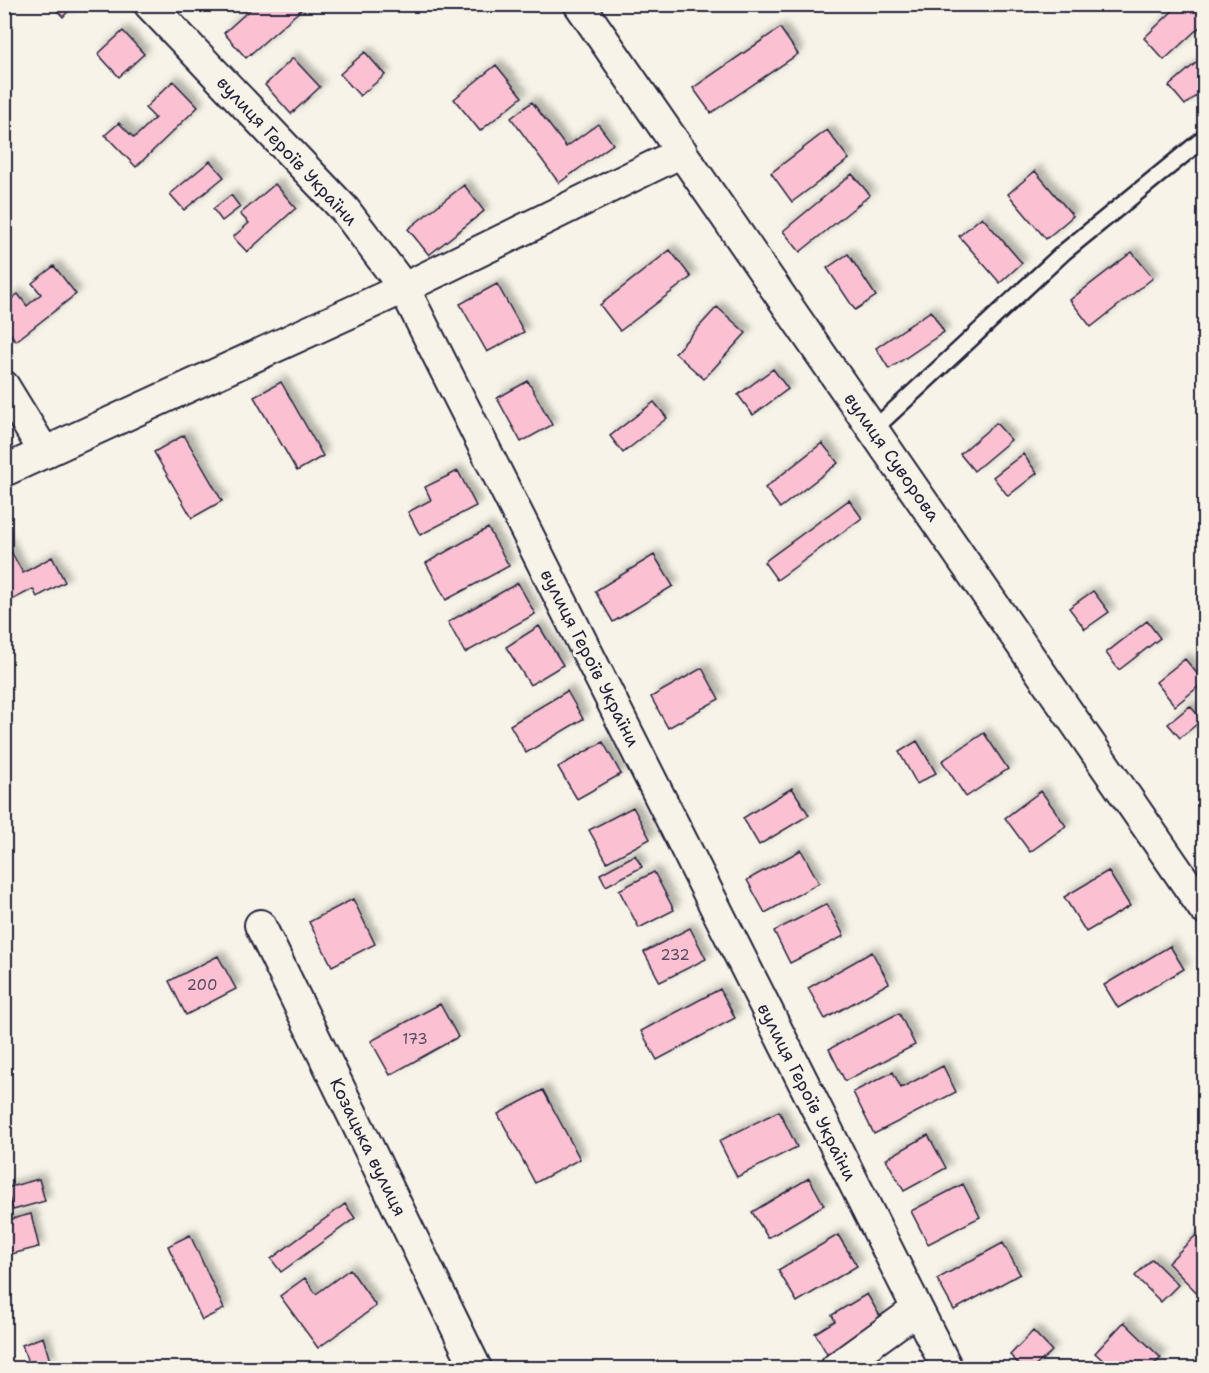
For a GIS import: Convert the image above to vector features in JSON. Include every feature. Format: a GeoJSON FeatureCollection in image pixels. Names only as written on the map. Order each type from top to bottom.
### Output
{"type":"FeatureCollection","features":[{"type":"Feature","properties":{"kind":"street","name":"вулиця Героїв України"},"geometry":{"type":"LineString","coordinates":[[149,4],[345,210],[404,288],[947,1368]]}},
{"type":"Feature","properties":{"kind":"street","name":"вулиця Суворова"},"geometry":{"type":"LineString","coordinates":[[579,4],[1204,909]]}},
{"type":"Feature","properties":{"kind":"street"},"geometry":{"type":"LineString","coordinates":[[4,471],[404,288],[682,152]]}},
{"type":"Feature","properties":{"kind":"street"},"geometry":{"type":"LineString","coordinates":[[4,386],[45,453]]}},
{"type":"Feature","properties":{"kind":"street","name":"Козацька вулиця"},"geometry":{"type":"LineString","coordinates":[[260,925],[476,1368]]}},
{"type":"Feature","properties":{"kind":"street"},"geometry":{"type":"LineString","coordinates":[[836,1368],[916,1310]]}},
{"type":"Feature","properties":{"kind":"lane"},"geometry":{"type":"LineString","coordinates":[[873,430],[1064,252],[1204,138]]}},
{"type":"Feature","properties":{"kind":"building"},"geometry":{"type":"Polygon","coordinates":[[[51,4],[75,4],[63,17],[51,4]]]}},
{"type":"Feature","properties":{"kind":"building"},"geometry":{"type":"Polygon","coordinates":[[[256,4],[300,4],[303,8],[246,58],[224,33],[256,4]]]}},
{"type":"Feature","properties":{"kind":"building"},"geometry":{"type":"Polygon","coordinates":[[[462,4],[481,4],[468,14],[462,4]]]}},
{"type":"Feature","properties":{"kind":"building"},"geometry":{"type":"Polygon","coordinates":[[[1180,4],[1204,4],[1204,23],[1164,60],[1144,38],[1180,4]]]}},
{"type":"Feature","properties":{"kind":"building"},"geometry":{"type":"Polygon","coordinates":[[[780,28],[798,54],[711,113],[693,88],[780,28]]]}},
{"type":"Feature","properties":{"kind":"building"},"geometry":{"type":"Polygon","coordinates":[[[123,31],[144,54],[119,77],[98,54],[123,31]]]}},
{"type":"Feature","properties":{"kind":"building"},"geometry":{"type":"Polygon","coordinates":[[[365,52],[385,75],[360,96],[340,74],[365,52]]]}},
{"type":"Feature","properties":{"kind":"building"},"geometry":{"type":"Polygon","coordinates":[[[1204,56],[1204,89],[1185,105],[1169,86],[1204,56]]]}},
{"type":"Feature","properties":{"kind":"building"},"geometry":{"type":"Polygon","coordinates":[[[293,58],[320,87],[291,114],[265,85],[293,58]]]}},
{"type":"Feature","properties":{"kind":"building"},"geometry":{"type":"Polygon","coordinates":[[[496,65],[522,97],[480,131],[454,99],[496,65]]]}},
{"type":"Feature","properties":{"kind":"building"},"geometry":{"type":"Polygon","coordinates":[[[173,81],[198,107],[136,167],[105,135],[119,123],[134,138],[155,118],[145,108],[173,81]]]}},
{"type":"Feature","properties":{"kind":"building"},"geometry":{"type":"Polygon","coordinates":[[[532,102],[566,147],[598,124],[613,144],[559,183],[511,118],[532,102]]]}},
{"type":"Feature","properties":{"kind":"building"},"geometry":{"type":"Polygon","coordinates":[[[827,130],[849,159],[792,202],[771,173],[827,130]]]}},
{"type":"Feature","properties":{"kind":"building"},"geometry":{"type":"Polygon","coordinates":[[[210,161],[224,177],[184,210],[170,194],[210,161]]]}},
{"type":"Feature","properties":{"kind":"building"},"geometry":{"type":"Polygon","coordinates":[[[1035,171],[1073,216],[1046,239],[1008,194],[1035,171]]]}},
{"type":"Feature","properties":{"kind":"building"},"geometry":{"type":"Polygon","coordinates":[[[852,174],[870,195],[800,252],[783,231],[852,174]]]}},
{"type":"Feature","properties":{"kind":"building"},"geometry":{"type":"Polygon","coordinates":[[[275,184],[296,208],[247,252],[233,237],[249,223],[240,214],[275,184]]]}},
{"type":"Feature","properties":{"kind":"building"},"geometry":{"type":"Polygon","coordinates":[[[464,185],[484,211],[429,255],[408,229],[464,185]]]}},
{"type":"Feature","properties":{"kind":"building"},"geometry":{"type":"Polygon","coordinates":[[[231,195],[240,207],[222,221],[213,209],[231,195]]]}},
{"type":"Feature","properties":{"kind":"building"},"geometry":{"type":"Polygon","coordinates":[[[982,217],[1022,263],[1000,283],[959,236],[982,217]]]}},
{"type":"Feature","properties":{"kind":"building"},"geometry":{"type":"Polygon","coordinates":[[[670,250],[691,277],[620,331],[600,305],[670,250]]]}},
{"type":"Feature","properties":{"kind":"building"},"geometry":{"type":"Polygon","coordinates":[[[1132,252],[1153,278],[1091,327],[1070,300],[1132,252]]]}},
{"type":"Feature","properties":{"kind":"building"},"geometry":{"type":"Polygon","coordinates":[[[848,254],[876,296],[855,310],[827,268],[848,254]]]}},
{"type":"Feature","properties":{"kind":"building"},"geometry":{"type":"Polygon","coordinates":[[[54,266],[76,294],[16,341],[4,326],[4,304],[18,294],[27,306],[41,294],[32,283],[54,266]]]}},
{"type":"Feature","properties":{"kind":"building"},"geometry":{"type":"Polygon","coordinates":[[[497,284],[524,332],[487,352],[460,304],[497,284]]]}},
{"type":"Feature","properties":{"kind":"building"},"geometry":{"type":"Polygon","coordinates":[[[717,307],[746,333],[704,379],[675,353],[717,307]]]}},
{"type":"Feature","properties":{"kind":"building"},"geometry":{"type":"Polygon","coordinates":[[[931,311],[944,332],[889,369],[876,348],[931,311]]]}},
{"type":"Feature","properties":{"kind":"building"},"geometry":{"type":"Polygon","coordinates":[[[773,369],[788,389],[753,415],[738,395],[773,369]]]}},
{"type":"Feature","properties":{"kind":"building"},"geometry":{"type":"Polygon","coordinates":[[[528,381],[552,425],[521,442],[497,398],[528,381]]]}},
{"type":"Feature","properties":{"kind":"building"},"geometry":{"type":"Polygon","coordinates":[[[281,382],[323,456],[297,471],[254,397],[281,382]]]}},
{"type":"Feature","properties":{"kind":"building"},"geometry":{"type":"Polygon","coordinates":[[[654,402],[667,418],[623,453],[610,436],[654,402]]]}},
{"type":"Feature","properties":{"kind":"building"},"geometry":{"type":"Polygon","coordinates":[[[996,423],[1011,440],[974,471],[960,454],[996,423]]]}},
{"type":"Feature","properties":{"kind":"building"},"geometry":{"type":"Polygon","coordinates":[[[184,435],[222,501],[192,518],[154,452],[184,435]]]}},
{"type":"Feature","properties":{"kind":"building"},"geometry":{"type":"Polygon","coordinates":[[[822,443],[838,463],[780,508],[765,488],[822,443]]]}},
{"type":"Feature","properties":{"kind":"building"},"geometry":{"type":"Polygon","coordinates":[[[1023,454],[1037,473],[1008,496],[993,477],[1023,454]]]}},
{"type":"Feature","properties":{"kind":"building"},"geometry":{"type":"Polygon","coordinates":[[[458,471],[476,506],[420,535],[408,512],[431,500],[425,487],[458,471]]]}},
{"type":"Feature","properties":{"kind":"building"},"geometry":{"type":"Polygon","coordinates":[[[849,500],[862,518],[777,580],[764,562],[849,500]]]}},
{"type":"Feature","properties":{"kind":"building"},"geometry":{"type":"Polygon","coordinates":[[[488,528],[509,566],[446,600],[426,563],[488,528]]]}},
{"type":"Feature","properties":{"kind":"building"},"geometry":{"type":"Polygon","coordinates":[[[4,539],[23,573],[52,557],[65,582],[37,597],[33,589],[4,604],[4,539]]]}},
{"type":"Feature","properties":{"kind":"building"},"geometry":{"type":"Polygon","coordinates":[[[654,555],[673,586],[613,622],[595,591],[654,555]]]}},
{"type":"Feature","properties":{"kind":"building"},"geometry":{"type":"Polygon","coordinates":[[[518,583],[535,614],[465,653],[448,622],[518,583]]]}},
{"type":"Feature","properties":{"kind":"building"},"geometry":{"type":"Polygon","coordinates":[[[1093,591],[1109,612],[1085,629],[1069,608],[1093,591]]]}},
{"type":"Feature","properties":{"kind":"building"},"geometry":{"type":"Polygon","coordinates":[[[1147,621],[1160,638],[1119,670],[1106,653],[1147,621]]]}},
{"type":"Feature","properties":{"kind":"building"},"geometry":{"type":"Polygon","coordinates":[[[539,626],[563,665],[530,685],[506,647],[539,626]]]}},
{"type":"Feature","properties":{"kind":"building"},"geometry":{"type":"Polygon","coordinates":[[[1185,659],[1204,682],[1175,706],[1156,682],[1185,659]]]}},
{"type":"Feature","properties":{"kind":"building"},"geometry":{"type":"Polygon","coordinates":[[[702,668],[719,699],[668,728],[651,697],[702,668]]]}},
{"type":"Feature","properties":{"kind":"building"},"geometry":{"type":"Polygon","coordinates":[[[567,691],[583,719],[526,753],[510,725],[567,691]]]}},
{"type":"Feature","properties":{"kind":"building"},"geometry":{"type":"Polygon","coordinates":[[[1190,706],[1202,720],[1180,738],[1168,724],[1190,706]]]}},
{"type":"Feature","properties":{"kind":"building"},"geometry":{"type":"Polygon","coordinates":[[[984,733],[1008,769],[966,797],[942,761],[984,733]]]}},
{"type":"Feature","properties":{"kind":"building"},"geometry":{"type":"Polygon","coordinates":[[[917,741],[936,773],[917,784],[899,752],[917,741]]]}},
{"type":"Feature","properties":{"kind":"building"},"geometry":{"type":"Polygon","coordinates":[[[603,742],[621,774],[577,799],[558,767],[603,742]]]}},
{"type":"Feature","properties":{"kind":"building"},"geometry":{"type":"Polygon","coordinates":[[[792,788],[809,815],[759,845],[743,818],[792,788]]]}},
{"type":"Feature","properties":{"kind":"building"},"geometry":{"type":"Polygon","coordinates":[[[1041,791],[1066,826],[1030,852],[1005,818],[1041,791]]]}},
{"type":"Feature","properties":{"kind":"building"},"geometry":{"type":"Polygon","coordinates":[[[633,807],[650,839],[607,862],[589,830],[633,807]]]}},
{"type":"Feature","properties":{"kind":"building"},"geometry":{"type":"Polygon","coordinates":[[[801,850],[819,883],[765,913],[747,880],[801,850]]]}},
{"type":"Feature","properties":{"kind":"building"},"geometry":{"type":"Polygon","coordinates":[[[635,855],[642,867],[606,886],[600,874],[635,855]]]}},
{"type":"Feature","properties":{"kind":"building"},"geometry":{"type":"Polygon","coordinates":[[[1108,871],[1130,906],[1086,932],[1064,897],[1108,871]]]}},
{"type":"Feature","properties":{"kind":"building"},"geometry":{"type":"Polygon","coordinates":[[[654,872],[674,910],[639,928],[619,890],[654,872]]]}},
{"type":"Feature","properties":{"kind":"building"},"geometry":{"type":"Polygon","coordinates":[[[353,899],[375,944],[332,966],[309,922],[353,899]]]}},
{"type":"Feature","properties":{"kind":"building"},"geometry":{"type":"Polygon","coordinates":[[[827,904],[844,936],[790,963],[774,931],[827,904]]]}},
{"type":"Feature","properties":{"kind":"building"},"geometry":{"type":"Polygon","coordinates":[[[690,928],[706,959],[660,982],[644,952],[690,928]]]}},
{"type":"Feature","properties":{"kind":"building"},"geometry":{"type":"Polygon","coordinates":[[[1170,946],[1184,969],[1118,1008],[1104,985],[1170,946]]]}},
{"type":"Feature","properties":{"kind":"building"},"geometry":{"type":"Polygon","coordinates":[[[872,952],[889,983],[825,1019],[808,988],[872,952]]]}},
{"type":"Feature","properties":{"kind":"building"},"geometry":{"type":"Polygon","coordinates":[[[218,956],[236,989],[186,1015],[169,981],[218,956]]]}},
{"type":"Feature","properties":{"kind":"building"},"geometry":{"type":"Polygon","coordinates":[[[720,989],[735,1018],[657,1060],[641,1031],[720,989]]]}},
{"type":"Feature","properties":{"kind":"building"},"geometry":{"type":"Polygon","coordinates":[[[440,1004],[458,1037],[390,1075],[371,1041],[440,1004]]]}},
{"type":"Feature","properties":{"kind":"building"},"geometry":{"type":"Polygon","coordinates":[[[899,1013],[915,1045],[845,1081],[829,1049],[899,1013]]]}},
{"type":"Feature","properties":{"kind":"building"},"geometry":{"type":"Polygon","coordinates":[[[943,1066],[956,1092],[874,1134],[853,1092],[893,1072],[901,1088],[943,1066]]]}},
{"type":"Feature","properties":{"kind":"building"},"geometry":{"type":"Polygon","coordinates":[[[543,1090],[580,1159],[535,1183],[498,1114],[543,1090]]]}},
{"type":"Feature","properties":{"kind":"building"},"geometry":{"type":"Polygon","coordinates":[[[779,1111],[797,1147],[737,1177],[719,1141],[779,1111]]]}},
{"type":"Feature","properties":{"kind":"building"},"geometry":{"type":"Polygon","coordinates":[[[928,1135],[946,1168],[904,1191],[886,1159],[928,1135]]]}},
{"type":"Feature","properties":{"kind":"building"},"geometry":{"type":"Polygon","coordinates":[[[809,1178],[824,1205],[768,1238],[752,1212],[809,1178]]]}},
{"type":"Feature","properties":{"kind":"building"},"geometry":{"type":"Polygon","coordinates":[[[39,1179],[45,1201],[13,1210],[6,1188],[39,1179]]]}},
{"type":"Feature","properties":{"kind":"building"},"geometry":{"type":"Polygon","coordinates":[[[963,1184],[980,1217],[928,1244],[911,1211],[963,1184]]]}},
{"type":"Feature","properties":{"kind":"building"},"geometry":{"type":"Polygon","coordinates":[[[345,1204],[355,1218],[281,1272],[271,1259],[345,1204]]]}},
{"type":"Feature","properties":{"kind":"building"},"geometry":{"type":"Polygon","coordinates":[[[31,1214],[39,1247],[4,1256],[4,1221],[31,1214]]]}},
{"type":"Feature","properties":{"kind":"building"},"geometry":{"type":"Polygon","coordinates":[[[190,1235],[224,1309],[202,1320],[168,1246],[190,1235]]]}},
{"type":"Feature","properties":{"kind":"building"},"geometry":{"type":"Polygon","coordinates":[[[838,1235],[857,1266],[797,1302],[778,1270],[838,1235]]]}},
{"type":"Feature","properties":{"kind":"building"},"geometry":{"type":"Polygon","coordinates":[[[1196,1235],[1204,1244],[1204,1300],[1168,1263],[1196,1235]]]}},
{"type":"Feature","properties":{"kind":"building"},"geometry":{"type":"Polygon","coordinates":[[[1003,1243],[1020,1274],[954,1310],[937,1279],[1003,1243]]]}},
{"type":"Feature","properties":{"kind":"building"},"geometry":{"type":"Polygon","coordinates":[[[1152,1259],[1178,1285],[1161,1302],[1135,1276],[1152,1259]]]}},
{"type":"Feature","properties":{"kind":"building"},"geometry":{"type":"Polygon","coordinates":[[[350,1269],[376,1306],[318,1348],[280,1296],[305,1278],[316,1294],[350,1269]]]}},
{"type":"Feature","properties":{"kind":"building"},"geometry":{"type":"Polygon","coordinates":[[[867,1294],[883,1321],[827,1354],[815,1333],[835,1321],[832,1315],[867,1294]]]}},
{"type":"Feature","properties":{"kind":"building"},"geometry":{"type":"Polygon","coordinates":[[[1124,1322],[1161,1358],[1150,1368],[1111,1368],[1095,1353],[1124,1322]]]}},
{"type":"Feature","properties":{"kind":"building"},"geometry":{"type":"Polygon","coordinates":[[[1033,1331],[1052,1351],[1033,1368],[1023,1368],[1010,1355],[1033,1331]]]}},
{"type":"Feature","properties":{"kind":"building"},"geometry":{"type":"Polygon","coordinates":[[[43,1337],[50,1361],[30,1368],[22,1345],[43,1337]]]}}]}
